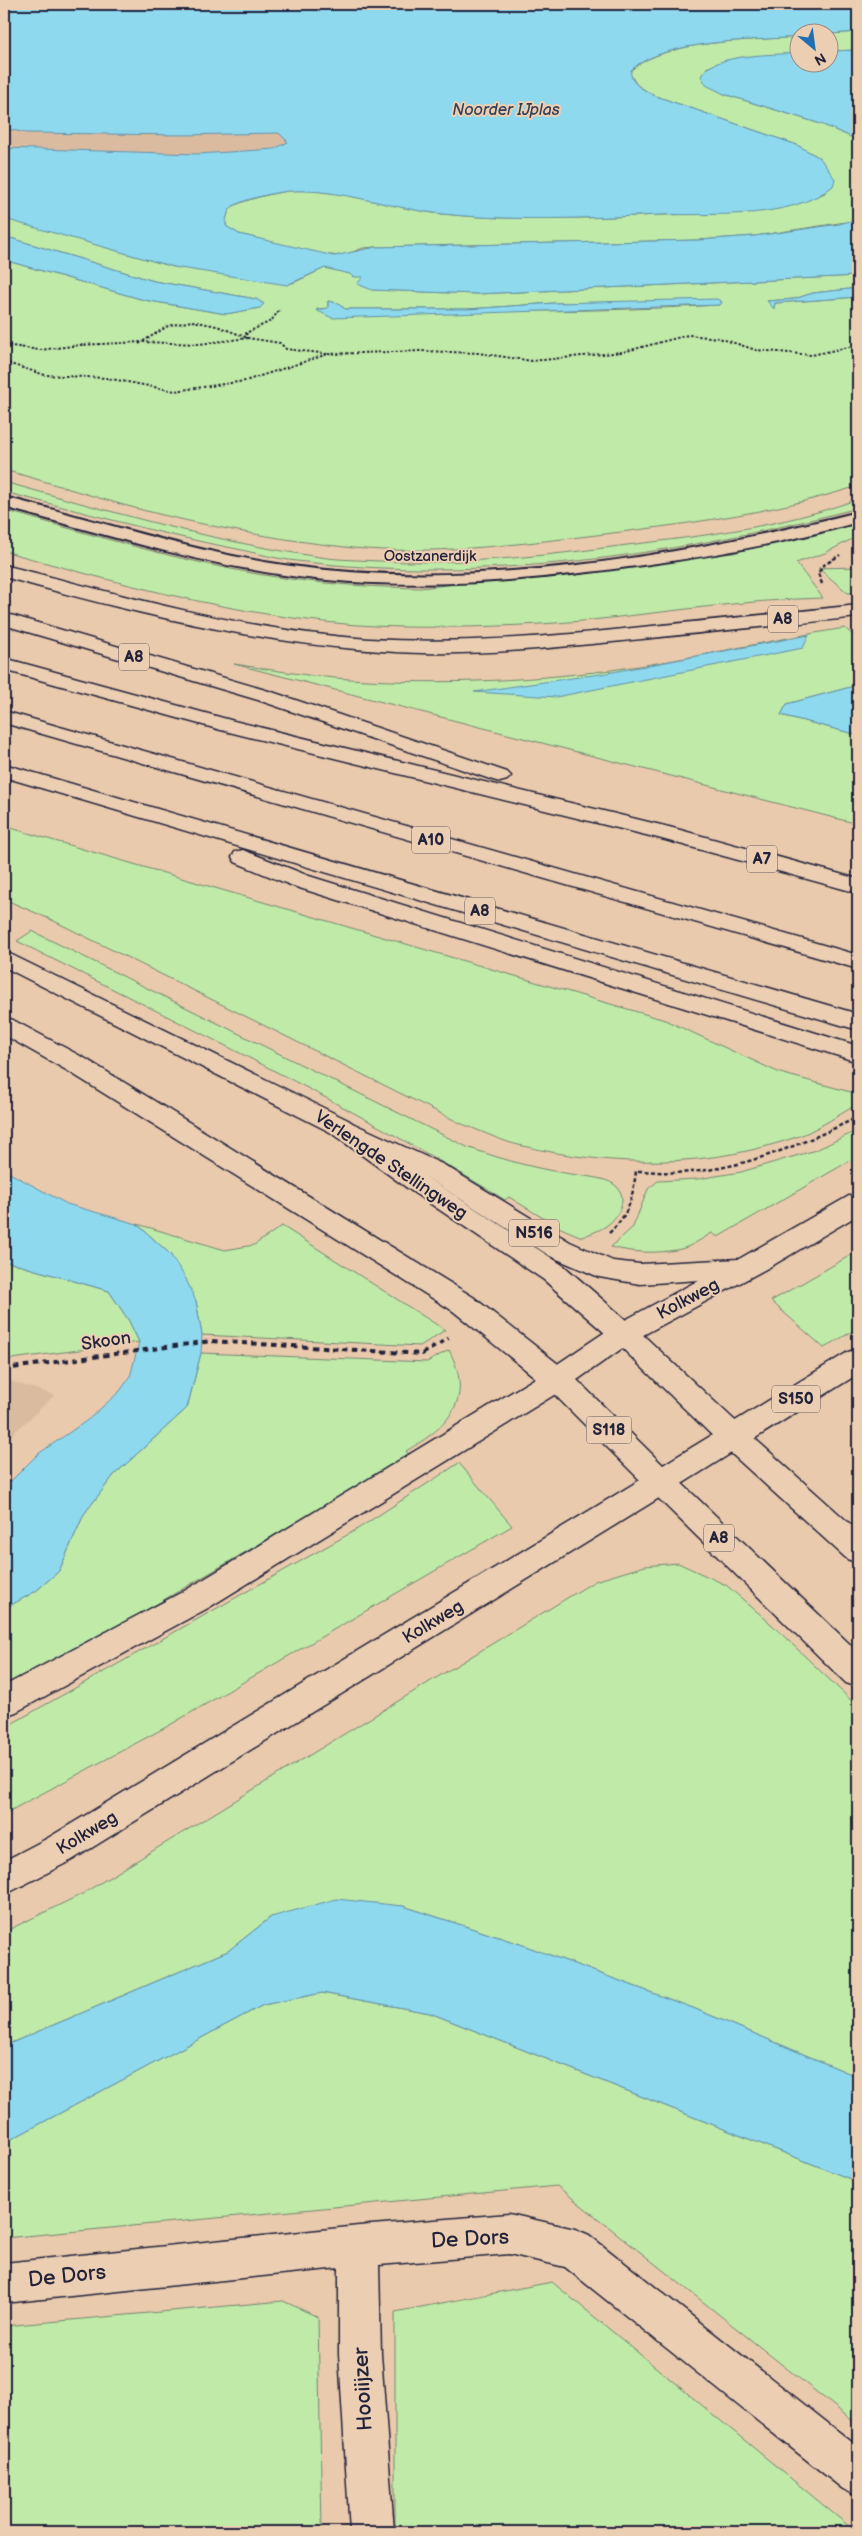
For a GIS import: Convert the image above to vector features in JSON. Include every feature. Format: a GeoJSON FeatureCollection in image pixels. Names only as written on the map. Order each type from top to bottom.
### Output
{"type":"FeatureCollection","features":[{"type":"Feature","properties":{"kind":"main road","name":"A8"},"geometry":{"type":"LineString","coordinates":[[4,571],[151,612],[244,630],[364,644],[422,647],[490,646],[567,641],[858,611]]}},
{"type":"Feature","properties":{"kind":"main road","name":"A8"},"geometry":{"type":"LineString","coordinates":[[4,619],[265,696],[665,833]]}},
{"type":"Feature","properties":{"kind":"main road","name":"A8"},"geometry":{"type":"LineString","coordinates":[[4,664],[228,726],[665,833]]}},
{"type":"Feature","properties":{"kind":"main road","name":"A10"},"geometry":{"type":"LineString","coordinates":[[4,718],[858,962]]}},
{"type":"Feature","properties":{"kind":"main road","name":"A8"},"geometry":{"type":"LineString","coordinates":[[4,770],[858,1022]]}},
{"type":"Feature","properties":{"kind":"main road","name":"A8"},"geometry":{"type":"LineString","coordinates":[[101,799],[301,880],[857,1053]]}},
{"type":"Feature","properties":{"kind":"main road","name":"A7"},"geometry":{"type":"LineString","coordinates":[[665,833],[858,886]]}},
{"type":"Feature","properties":{"kind":"main road","name":"Verlengde Stellingweg"},"geometry":{"type":"LineString","coordinates":[[4,958],[339,1126],[419,1184],[554,1273],[624,1334],[734,1438],[858,1550]]}},
{"type":"Feature","properties":{"kind":"main road","name":"S118"},"geometry":{"type":"LineString","coordinates":[[4,1025],[76,1065],[462,1304],[557,1379],[661,1482]]}},
{"type":"Feature","properties":{"kind":"main road","name":"N516"},"geometry":{"type":"LineString","coordinates":[[339,1126],[435,1171],[560,1249],[609,1270],[640,1274],[746,1267]]}},
{"type":"Feature","properties":{"kind":"main road","name":"Kolkweg"},"geometry":{"type":"LineString","coordinates":[[4,1702],[197,1599],[557,1379],[624,1334],[858,1203]]}},
{"type":"Feature","properties":{"kind":"main road","name":"Kolkweg"},"geometry":{"type":"LineString","coordinates":[[4,1879],[60,1850],[734,1438],[858,1360]]}},
{"type":"Feature","properties":{"kind":"main road","name":"A8"},"geometry":{"type":"LineString","coordinates":[[661,1482],[858,1673]]}},
{"type":"Feature","properties":{"kind":"main road","name":"De Dors"},"geometry":{"type":"LineString","coordinates":[[4,2283],[360,2246],[509,2234],[575,2249],[858,2474]]}},
{"type":"Feature","properties":{"kind":"main road","name":"Hooiijzer"},"geometry":{"type":"LineString","coordinates":[[360,2246],[360,2354],[372,2532]]}},
{"type":"Feature","properties":{"kind":"lane","name":"Oostzanerdijk"},"geometry":{"type":"LineString","coordinates":[[4,502],[246,564],[341,576],[422,580],[502,577],[648,559],[762,541],[858,517]]}},
{"type":"Feature","properties":{"kind":"path"},"geometry":{"type":"LineString","coordinates":[[248,338],[246,334],[271,321],[280,309]]}},
{"type":"Feature","properties":{"kind":"path"},"geometry":{"type":"LineString","coordinates":[[139,344],[170,323],[183,320],[212,324],[248,338]]}},
{"type":"Feature","properties":{"kind":"path"},"geometry":{"type":"LineString","coordinates":[[4,345],[40,350],[80,345],[139,344],[159,341],[199,344],[226,339],[248,338],[280,343],[286,349],[328,354],[420,351],[478,353],[532,361],[623,352],[688,335],[719,338],[756,350],[812,355],[858,345]]}},
{"type":"Feature","properties":{"kind":"path"},"geometry":{"type":"LineString","coordinates":[[4,362],[45,375],[106,378],[175,391],[245,381],[328,354]]}},
{"type":"Feature","properties":{"kind":"path"},"geometry":{"type":"LineString","coordinates":[[823,587],[818,573],[824,565],[844,552]]}},
{"type":"Feature","properties":{"kind":"path"},"geometry":{"type":"LineString","coordinates":[[636,1171],[689,1172],[746,1163],[812,1140],[858,1117]]}},
{"type":"Feature","properties":{"kind":"path","name":"Skoon"},"geometry":{"type":"LineString","coordinates":[[4,1369],[211,1341]]}},
{"type":"Feature","properties":{"kind":"shaded area"},"geometry":{"type":"Polygon","coordinates":[[[4,128],[26,133],[184,135],[279,133],[288,142],[274,149],[198,154],[4,148],[4,128]]]}},
{"type":"Feature","properties":{"kind":"shaded area"},"geometry":{"type":"Polygon","coordinates":[[[4,1379],[55,1395],[4,1442],[4,1379]]]}},
{"type":"Feature","properties":{"kind":"green space"},"geometry":{"type":"Polygon","coordinates":[[[858,32],[858,50],[840,51],[840,33],[858,32]]]}},
{"type":"Feature","properties":{"kind":"green space"},"geometry":{"type":"Polygon","coordinates":[[[790,38],[790,54],[727,60],[706,68],[724,94],[821,124],[858,140],[858,219],[755,236],[699,240],[376,247],[363,248],[342,256],[318,254],[239,234],[226,226],[229,212],[235,205],[258,197],[289,191],[323,192],[434,213],[491,218],[576,218],[744,212],[785,206],[825,193],[820,158],[797,145],[653,95],[637,85],[630,74],[631,70],[647,60],[666,52],[711,43],[790,38]]]}},
{"type":"Feature","properties":{"kind":"green space"},"geometry":{"type":"Polygon","coordinates":[[[4,218],[174,267],[293,283],[325,268],[364,277],[372,290],[477,294],[858,276],[858,288],[813,293],[794,299],[767,301],[774,308],[775,303],[858,297],[858,486],[791,504],[690,523],[500,546],[441,550],[382,550],[305,542],[210,526],[103,499],[4,470],[4,260],[144,300],[226,314],[260,308],[264,304],[256,299],[154,281],[4,236],[4,218]],[[328,301],[328,308],[317,309],[569,311],[720,305],[722,302],[554,303],[468,309],[345,309],[337,303],[328,301]]]}},
{"type":"Feature","properties":{"kind":"green space"},"geometry":{"type":"Polygon","coordinates":[[[4,482],[124,515],[245,544],[327,558],[410,562],[473,561],[565,553],[744,529],[802,516],[858,499],[858,508],[790,525],[720,539],[580,561],[509,567],[438,569],[367,567],[282,559],[178,536],[4,492],[4,482]]]}},
{"type":"Feature","properties":{"kind":"green space"},"geometry":{"type":"Polygon","coordinates":[[[4,510],[146,549],[254,574],[349,585],[420,588],[733,553],[858,520],[858,536],[825,553],[796,563],[823,598],[732,604],[560,623],[403,627],[353,625],[252,612],[101,578],[4,551],[4,510]]]}},
{"type":"Feature","properties":{"kind":"green space"},"geometry":{"type":"Polygon","coordinates":[[[858,567],[858,592],[848,593],[818,568],[858,567]]]}},
{"type":"Feature","properties":{"kind":"green space"},"geometry":{"type":"Polygon","coordinates":[[[845,628],[858,640],[858,685],[787,704],[781,715],[858,735],[858,824],[234,664],[335,678],[438,682],[508,680],[640,666],[845,628]]]}},
{"type":"Feature","properties":{"kind":"green space"},"geometry":{"type":"Polygon","coordinates":[[[4,826],[665,1020],[780,1073],[858,1094],[858,1104],[802,1135],[768,1146],[698,1159],[628,1161],[593,1158],[507,1142],[462,1124],[52,920],[4,899],[4,826]]]}},
{"type":"Feature","properties":{"kind":"green space"},"geometry":{"type":"Polygon","coordinates":[[[32,931],[467,1147],[525,1165],[598,1178],[610,1182],[617,1187],[622,1197],[620,1208],[610,1223],[582,1237],[556,1226],[509,1197],[505,1200],[446,1164],[325,1097],[17,941],[32,931]]]}},
{"type":"Feature","properties":{"kind":"green space"},"geometry":{"type":"Polygon","coordinates":[[[858,1130],[858,1156],[718,1237],[712,1233],[685,1248],[663,1252],[637,1252],[611,1247],[633,1227],[648,1189],[658,1181],[698,1179],[741,1172],[816,1150],[858,1130]]]}},
{"type":"Feature","properties":{"kind":"green space"},"geometry":{"type":"Polygon","coordinates":[[[137,1224],[225,1250],[254,1245],[282,1226],[445,1330],[420,1346],[202,1335],[196,1301],[170,1254],[137,1224]]]}},
{"type":"Feature","properties":{"kind":"green space"},"geometry":{"type":"Polygon","coordinates":[[[858,1251],[858,1328],[824,1348],[771,1301],[858,1251]]]}},
{"type":"Feature","properties":{"kind":"green space"},"geometry":{"type":"Polygon","coordinates":[[[4,1261],[109,1291],[129,1321],[139,1342],[4,1360],[4,1261]]]}},
{"type":"Feature","properties":{"kind":"green space"},"geometry":{"type":"Polygon","coordinates":[[[449,1350],[459,1383],[458,1397],[453,1410],[435,1432],[406,1451],[410,1456],[131,1619],[4,1686],[4,1609],[36,1591],[59,1571],[84,1514],[114,1475],[187,1408],[201,1353],[427,1362],[449,1350]]]}},
{"type":"Feature","properties":{"kind":"green space"},"geometry":{"type":"Polygon","coordinates":[[[459,1463],[512,1526],[168,1726],[4,1814],[4,1728],[356,1530],[459,1463]]]}},
{"type":"Feature","properties":{"kind":"green space"},"geometry":{"type":"Polygon","coordinates":[[[678,1563],[726,1585],[770,1623],[858,1707],[858,2077],[693,2008],[520,1944],[403,1906],[271,1917],[228,1951],[4,2046],[4,1932],[82,1894],[595,1581],[645,1566],[678,1563]]]}},
{"type":"Feature","properties":{"kind":"green space"},"geometry":{"type":"Polygon","coordinates":[[[322,1993],[430,2013],[858,2182],[858,2425],[557,2186],[4,2238],[4,2143],[263,2005],[322,1993]]]}},
{"type":"Feature","properties":{"kind":"green space"},"geometry":{"type":"Polygon","coordinates":[[[552,2282],[856,2532],[401,2532],[395,2524],[395,2312],[552,2282]]]}},
{"type":"Feature","properties":{"kind":"green space"},"geometry":{"type":"Polygon","coordinates":[[[283,2301],[318,2317],[322,2532],[4,2532],[4,2326],[283,2301]]]}},
{"type":"Feature","properties":{"kind":"water","name":"Noorder IJplas"},"geometry":{"type":"Polygon","coordinates":[[[4,4],[858,4],[858,32],[840,33],[840,22],[790,22],[790,38],[710,43],[687,47],[665,52],[646,60],[631,70],[634,82],[653,95],[797,145],[820,158],[835,179],[833,186],[815,197],[795,205],[773,210],[727,214],[491,218],[434,213],[327,193],[292,191],[260,197],[235,205],[229,212],[226,226],[239,234],[334,256],[376,247],[699,240],[755,236],[839,224],[858,219],[858,276],[477,294],[372,290],[357,284],[363,277],[353,277],[350,274],[325,268],[287,285],[174,267],[4,218],[4,148],[198,154],[274,149],[288,142],[279,133],[184,135],[26,133],[4,128],[4,4]]]}},
{"type":"Feature","properties":{"kind":"water"},"geometry":{"type":"Polygon","coordinates":[[[858,50],[858,140],[821,124],[724,94],[706,85],[701,76],[707,68],[730,59],[790,53],[790,72],[840,72],[840,51],[858,50]]]}},
{"type":"Feature","properties":{"kind":"water"},"geometry":{"type":"Polygon","coordinates":[[[4,236],[154,281],[256,299],[264,304],[260,308],[226,314],[144,300],[4,260],[4,236]]]}},
{"type":"Feature","properties":{"kind":"water"},"geometry":{"type":"Polygon","coordinates":[[[858,288],[858,297],[775,303],[774,309],[767,301],[794,299],[813,293],[858,288]]]}},
{"type":"Feature","properties":{"kind":"water"},"geometry":{"type":"Polygon","coordinates":[[[717,299],[722,302],[720,305],[332,318],[316,310],[328,308],[328,301],[337,303],[345,309],[468,309],[554,303],[717,299]]]}},
{"type":"Feature","properties":{"kind":"water"},"geometry":{"type":"Polygon","coordinates":[[[809,635],[803,648],[556,697],[474,692],[607,673],[809,635]]]}},
{"type":"Feature","properties":{"kind":"water"},"geometry":{"type":"Polygon","coordinates":[[[858,685],[858,735],[781,715],[787,704],[858,685]]]}},
{"type":"Feature","properties":{"kind":"water"},"geometry":{"type":"Polygon","coordinates":[[[4,1170],[67,1204],[137,1224],[170,1254],[185,1277],[196,1301],[202,1335],[201,1353],[187,1408],[114,1475],[84,1514],[59,1571],[36,1591],[4,1609],[4,1488],[38,1454],[89,1419],[120,1391],[130,1377],[139,1342],[129,1321],[109,1291],[4,1261],[4,1170]]]}},
{"type":"Feature","properties":{"kind":"water"},"geometry":{"type":"Polygon","coordinates":[[[336,1899],[403,1906],[520,1944],[693,2008],[858,2077],[858,2182],[430,2013],[322,1993],[263,2005],[4,2143],[4,2046],[228,1951],[271,1917],[336,1899]]]}}]}
